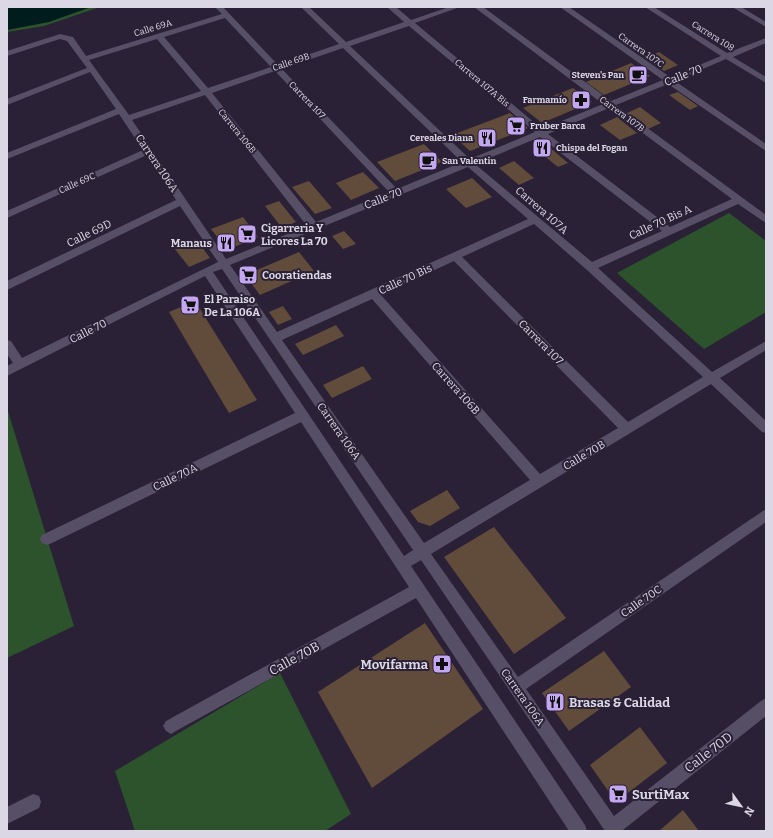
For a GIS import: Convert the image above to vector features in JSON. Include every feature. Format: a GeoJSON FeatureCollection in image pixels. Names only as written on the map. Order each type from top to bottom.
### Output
{"type":"FeatureCollection","features":[{"type":"Feature","properties":{"kind":"street","name":"Carrera 107"},"geometry":{"type":"LineString","coordinates":[[219,7],[395,193]]}},
{"type":"Feature","properties":{"kind":"street","name":"Carrera 107A"},"geometry":{"type":"LineString","coordinates":[[305,7],[469,163],[591,267],[766,428]]}},
{"type":"Feature","properties":{"kind":"street","name":"Carrera 107A Bis"},"geometry":{"type":"LineString","coordinates":[[391,7],[541,133],[669,231]]}},
{"type":"Feature","properties":{"kind":"street","name":"Calle 69B"},"geometry":{"type":"LineString","coordinates":[[126,118],[456,7]]}},
{"type":"Feature","properties":{"kind":"street","name":"Carrera 107B"},"geometry":{"type":"LineString","coordinates":[[478,7],[766,220]]}},
{"type":"Feature","properties":{"kind":"street","name":"Carrera 107C"},"geometry":{"type":"LineString","coordinates":[[564,7],[766,148]]}},
{"type":"Feature","properties":{"kind":"street","name":"Carrera 108"},"geometry":{"type":"LineString","coordinates":[[649,7],[766,81]]}},
{"type":"Feature","properties":{"kind":"street"},"geometry":{"type":"LineString","coordinates":[[736,7],[766,25]]}},
{"type":"Feature","properties":{"kind":"street","name":"Calle 69A"},"geometry":{"type":"LineString","coordinates":[[85,59],[227,15]]}},
{"type":"Feature","properties":{"kind":"street","name":"Carrera 106A"},"geometry":{"type":"LineString","coordinates":[[7,54],[60,36],[70,39],[121,110],[224,264],[614,829]]}},
{"type":"Feature","properties":{"kind":"street","name":"Carrera 106B"},"geometry":{"type":"LineString","coordinates":[[160,36],[206,91],[314,227]]}},
{"type":"Feature","properties":{"kind":"street","name":"Calle 70"},"geometry":{"type":"LineString","coordinates":[[7,371],[207,271],[766,40]]}},
{"type":"Feature","properties":{"kind":"street"},"geometry":{"type":"LineString","coordinates":[[7,102],[91,68]]}},
{"type":"Feature","properties":{"kind":"street"},"geometry":{"type":"LineString","coordinates":[[7,156],[121,110]]}},
{"type":"Feature","properties":{"kind":"street","name":"Calle 69C"},"geometry":{"type":"LineString","coordinates":[[7,215],[148,151]]}},
{"type":"Feature","properties":{"kind":"street","name":"Calle 70 Bis A"},"geometry":{"type":"LineString","coordinates":[[591,267],[739,200]]}},
{"type":"Feature","properties":{"kind":"street","name":"Calle 69D"},"geometry":{"type":"LineString","coordinates":[[7,286],[182,201]]}},
{"type":"Feature","properties":{"kind":"street","name":"Calle 70 Bis"},"geometry":{"type":"LineString","coordinates":[[275,338],[535,220]]}},
{"type":"Feature","properties":{"kind":"street","name":"Carrera 107"},"geometry":{"type":"LineString","coordinates":[[455,256],[627,429]]}},
{"type":"Feature","properties":{"kind":"street","name":"Carrera 106A"},"geometry":{"type":"LineString","coordinates":[[207,271],[579,831]]}},
{"type":"Feature","properties":{"kind":"street","name":"Carrera 106B"},"geometry":{"type":"LineString","coordinates":[[373,294],[539,482]]}},
{"type":"Feature","properties":{"kind":"street"},"geometry":{"type":"LineString","coordinates":[[7,344],[20,365]]}},
{"type":"Feature","properties":{"kind":"street","name":"Calle 70B"},"geometry":{"type":"LineString","coordinates":[[402,564],[766,345]]}},
{"type":"Feature","properties":{"kind":"street","name":"Calle 70A"},"geometry":{"type":"LineString","coordinates":[[47,539],[303,415]]}},
{"type":"Feature","properties":{"kind":"street","name":"Calle 70C"},"geometry":{"type":"LineString","coordinates":[[516,687],[766,515]]}},
{"type":"Feature","properties":{"kind":"street","name":"Calle 70B"},"geometry":{"type":"LineString","coordinates":[[171,726],[418,589]]}},
{"type":"Feature","properties":{"kind":"street","name":"Calle 70D"},"geometry":{"type":"LineString","coordinates":[[614,829],[766,706]]}},
{"type":"Feature","properties":{"kind":"street"},"geometry":{"type":"LineString","coordinates":[[7,816],[33,802]]}},
{"type":"Feature","properties":{"kind":"green space"},"geometry":{"type":"Polygon","coordinates":[[[7,7],[100,7],[44,26],[7,32],[7,7]]]}},
{"type":"Feature","properties":{"kind":"green space"},"geometry":{"type":"Polygon","coordinates":[[[729,213],[766,241],[766,312],[704,349],[617,273],[729,213]]]}},
{"type":"Feature","properties":{"kind":"green space"},"geometry":{"type":"Polygon","coordinates":[[[7,408],[74,626],[7,658],[7,408]]]}},
{"type":"Feature","properties":{"kind":"green space"},"geometry":{"type":"Polygon","coordinates":[[[280,673],[351,814],[325,831],[135,831],[115,771],[280,673]]]}},
{"type":"Feature","properties":{"kind":"shaded area"},"geometry":{"type":"Polygon","coordinates":[[[7,7],[91,7],[49,22],[7,30],[7,7]]]}},
{"type":"Feature","properties":{"kind":"building"},"geometry":{"type":"Polygon","coordinates":[[[659,52],[678,65],[664,71],[645,58],[659,52]]]}},
{"type":"Feature","properties":{"kind":"building"},"geometry":{"type":"Polygon","coordinates":[[[631,63],[650,76],[604,95],[586,82],[631,63]]]}},
{"type":"Feature","properties":{"kind":"building"},"geometry":{"type":"Polygon","coordinates":[[[573,88],[592,102],[542,123],[523,108],[573,88]]]}},
{"type":"Feature","properties":{"kind":"building"},"geometry":{"type":"Polygon","coordinates":[[[678,92],[698,106],[690,110],[669,95],[678,92]]]}},
{"type":"Feature","properties":{"kind":"building"},"geometry":{"type":"Polygon","coordinates":[[[640,107],[661,123],[648,129],[627,113],[640,107]]]}},
{"type":"Feature","properties":{"kind":"building"},"geometry":{"type":"Polygon","coordinates":[[[510,113],[528,128],[470,151],[452,135],[510,113]]]}},
{"type":"Feature","properties":{"kind":"building"},"geometry":{"type":"Polygon","coordinates":[[[617,117],[637,133],[620,140],[600,125],[617,117]]]}},
{"type":"Feature","properties":{"kind":"building"},"geometry":{"type":"Polygon","coordinates":[[[424,144],[442,162],[395,181],[377,162],[424,144]]]}},
{"type":"Feature","properties":{"kind":"building"},"geometry":{"type":"Polygon","coordinates":[[[547,145],[568,163],[558,167],[537,150],[547,145]]]}},
{"type":"Feature","properties":{"kind":"building"},"geometry":{"type":"Polygon","coordinates":[[[514,161],[534,178],[519,185],[499,168],[514,161]]]}},
{"type":"Feature","properties":{"kind":"building"},"geometry":{"type":"Polygon","coordinates":[[[363,172],[379,188],[351,200],[336,183],[363,172]]]}},
{"type":"Feature","properties":{"kind":"building"},"geometry":{"type":"Polygon","coordinates":[[[472,178],[492,197],[466,208],[446,189],[472,178]]]}},
{"type":"Feature","properties":{"kind":"building"},"geometry":{"type":"Polygon","coordinates":[[[309,181],[332,208],[315,214],[292,187],[309,181]]]}},
{"type":"Feature","properties":{"kind":"building"},"geometry":{"type":"Polygon","coordinates":[[[279,201],[296,222],[282,228],[265,206],[279,201]]]}},
{"type":"Feature","properties":{"kind":"building"},"geometry":{"type":"Polygon","coordinates":[[[243,217],[258,237],[227,250],[211,229],[243,217]]]}},
{"type":"Feature","properties":{"kind":"building"},"geometry":{"type":"Polygon","coordinates":[[[344,231],[356,244],[343,249],[332,236],[344,231]]]}},
{"type":"Feature","properties":{"kind":"building"},"geometry":{"type":"Polygon","coordinates":[[[196,239],[210,258],[189,267],[174,248],[196,239]]]}},
{"type":"Feature","properties":{"kind":"building"},"geometry":{"type":"Polygon","coordinates":[[[299,252],[314,271],[260,295],[245,275],[299,252]]]}},
{"type":"Feature","properties":{"kind":"building"},"geometry":{"type":"Polygon","coordinates":[[[195,301],[257,400],[229,413],[169,312],[195,301]]]}},
{"type":"Feature","properties":{"kind":"building"},"geometry":{"type":"Polygon","coordinates":[[[283,306],[292,319],[278,325],[269,312],[283,306]]]}},
{"type":"Feature","properties":{"kind":"building"},"geometry":{"type":"Polygon","coordinates":[[[336,325],[344,336],[303,355],[295,344],[336,325]]]}},
{"type":"Feature","properties":{"kind":"building"},"geometry":{"type":"Polygon","coordinates":[[[363,366],[372,379],[332,398],[323,385],[363,366]]]}},
{"type":"Feature","properties":{"kind":"building"},"geometry":{"type":"Polygon","coordinates":[[[447,490],[460,508],[430,526],[418,522],[410,511],[447,490]]]}},
{"type":"Feature","properties":{"kind":"building"},"geometry":{"type":"Polygon","coordinates":[[[494,527],[566,618],[514,654],[444,557],[494,527]]]}},
{"type":"Feature","properties":{"kind":"building"},"geometry":{"type":"Polygon","coordinates":[[[425,623],[483,709],[372,788],[318,692],[425,623]]]}},
{"type":"Feature","properties":{"kind":"building"},"geometry":{"type":"Polygon","coordinates":[[[604,651],[631,687],[569,731],[542,693],[604,651]]]}},
{"type":"Feature","properties":{"kind":"building"},"geometry":{"type":"Polygon","coordinates":[[[640,727],[667,763],[616,802],[590,765],[640,727]]]}},
{"type":"Feature","properties":{"kind":"building"},"geometry":{"type":"Polygon","coordinates":[[[683,810],[699,831],[659,831],[683,810]]]}},
{"type":"Feature","properties":{"kind":"place","name":"Steven's Pan"},"geometry":{"type":"Point","coordinates":[638,75]}},
{"type":"Feature","properties":{"kind":"place","name":"Farmamío"},"geometry":{"type":"Point","coordinates":[581,100]}},
{"type":"Feature","properties":{"kind":"place","name":"Fruber Barca"},"geometry":{"type":"Point","coordinates":[516,126]}},
{"type":"Feature","properties":{"kind":"place","name":"Cereales Diana"},"geometry":{"type":"Point","coordinates":[487,138]}},
{"type":"Feature","properties":{"kind":"place","name":"Chispa del Fogan"},"geometry":{"type":"Point","coordinates":[542,148]}},
{"type":"Feature","properties":{"kind":"place","name":"San Valentin"},"geometry":{"type":"Point","coordinates":[428,161]}},
{"type":"Feature","properties":{"kind":"place","name":"Cigarreria Y Licores La 70"},"geometry":{"type":"Point","coordinates":[247,234]}},
{"type":"Feature","properties":{"kind":"place","name":"Manaus"},"geometry":{"type":"Point","coordinates":[226,243]}},
{"type":"Feature","properties":{"kind":"place","name":"Cooratiendas"},"geometry":{"type":"Point","coordinates":[248,275]}},
{"type":"Feature","properties":{"kind":"place","name":"El Paraiso De La 106A"},"geometry":{"type":"Point","coordinates":[190,305]}},
{"type":"Feature","properties":{"kind":"place","name":"Movifarma"},"geometry":{"type":"Point","coordinates":[442,664]}},
{"type":"Feature","properties":{"kind":"place","name":"Brasas & Calidad"},"geometry":{"type":"Point","coordinates":[555,702]}},
{"type":"Feature","properties":{"kind":"place","name":"SurtiMax"},"geometry":{"type":"Point","coordinates":[618,794]}}]}
